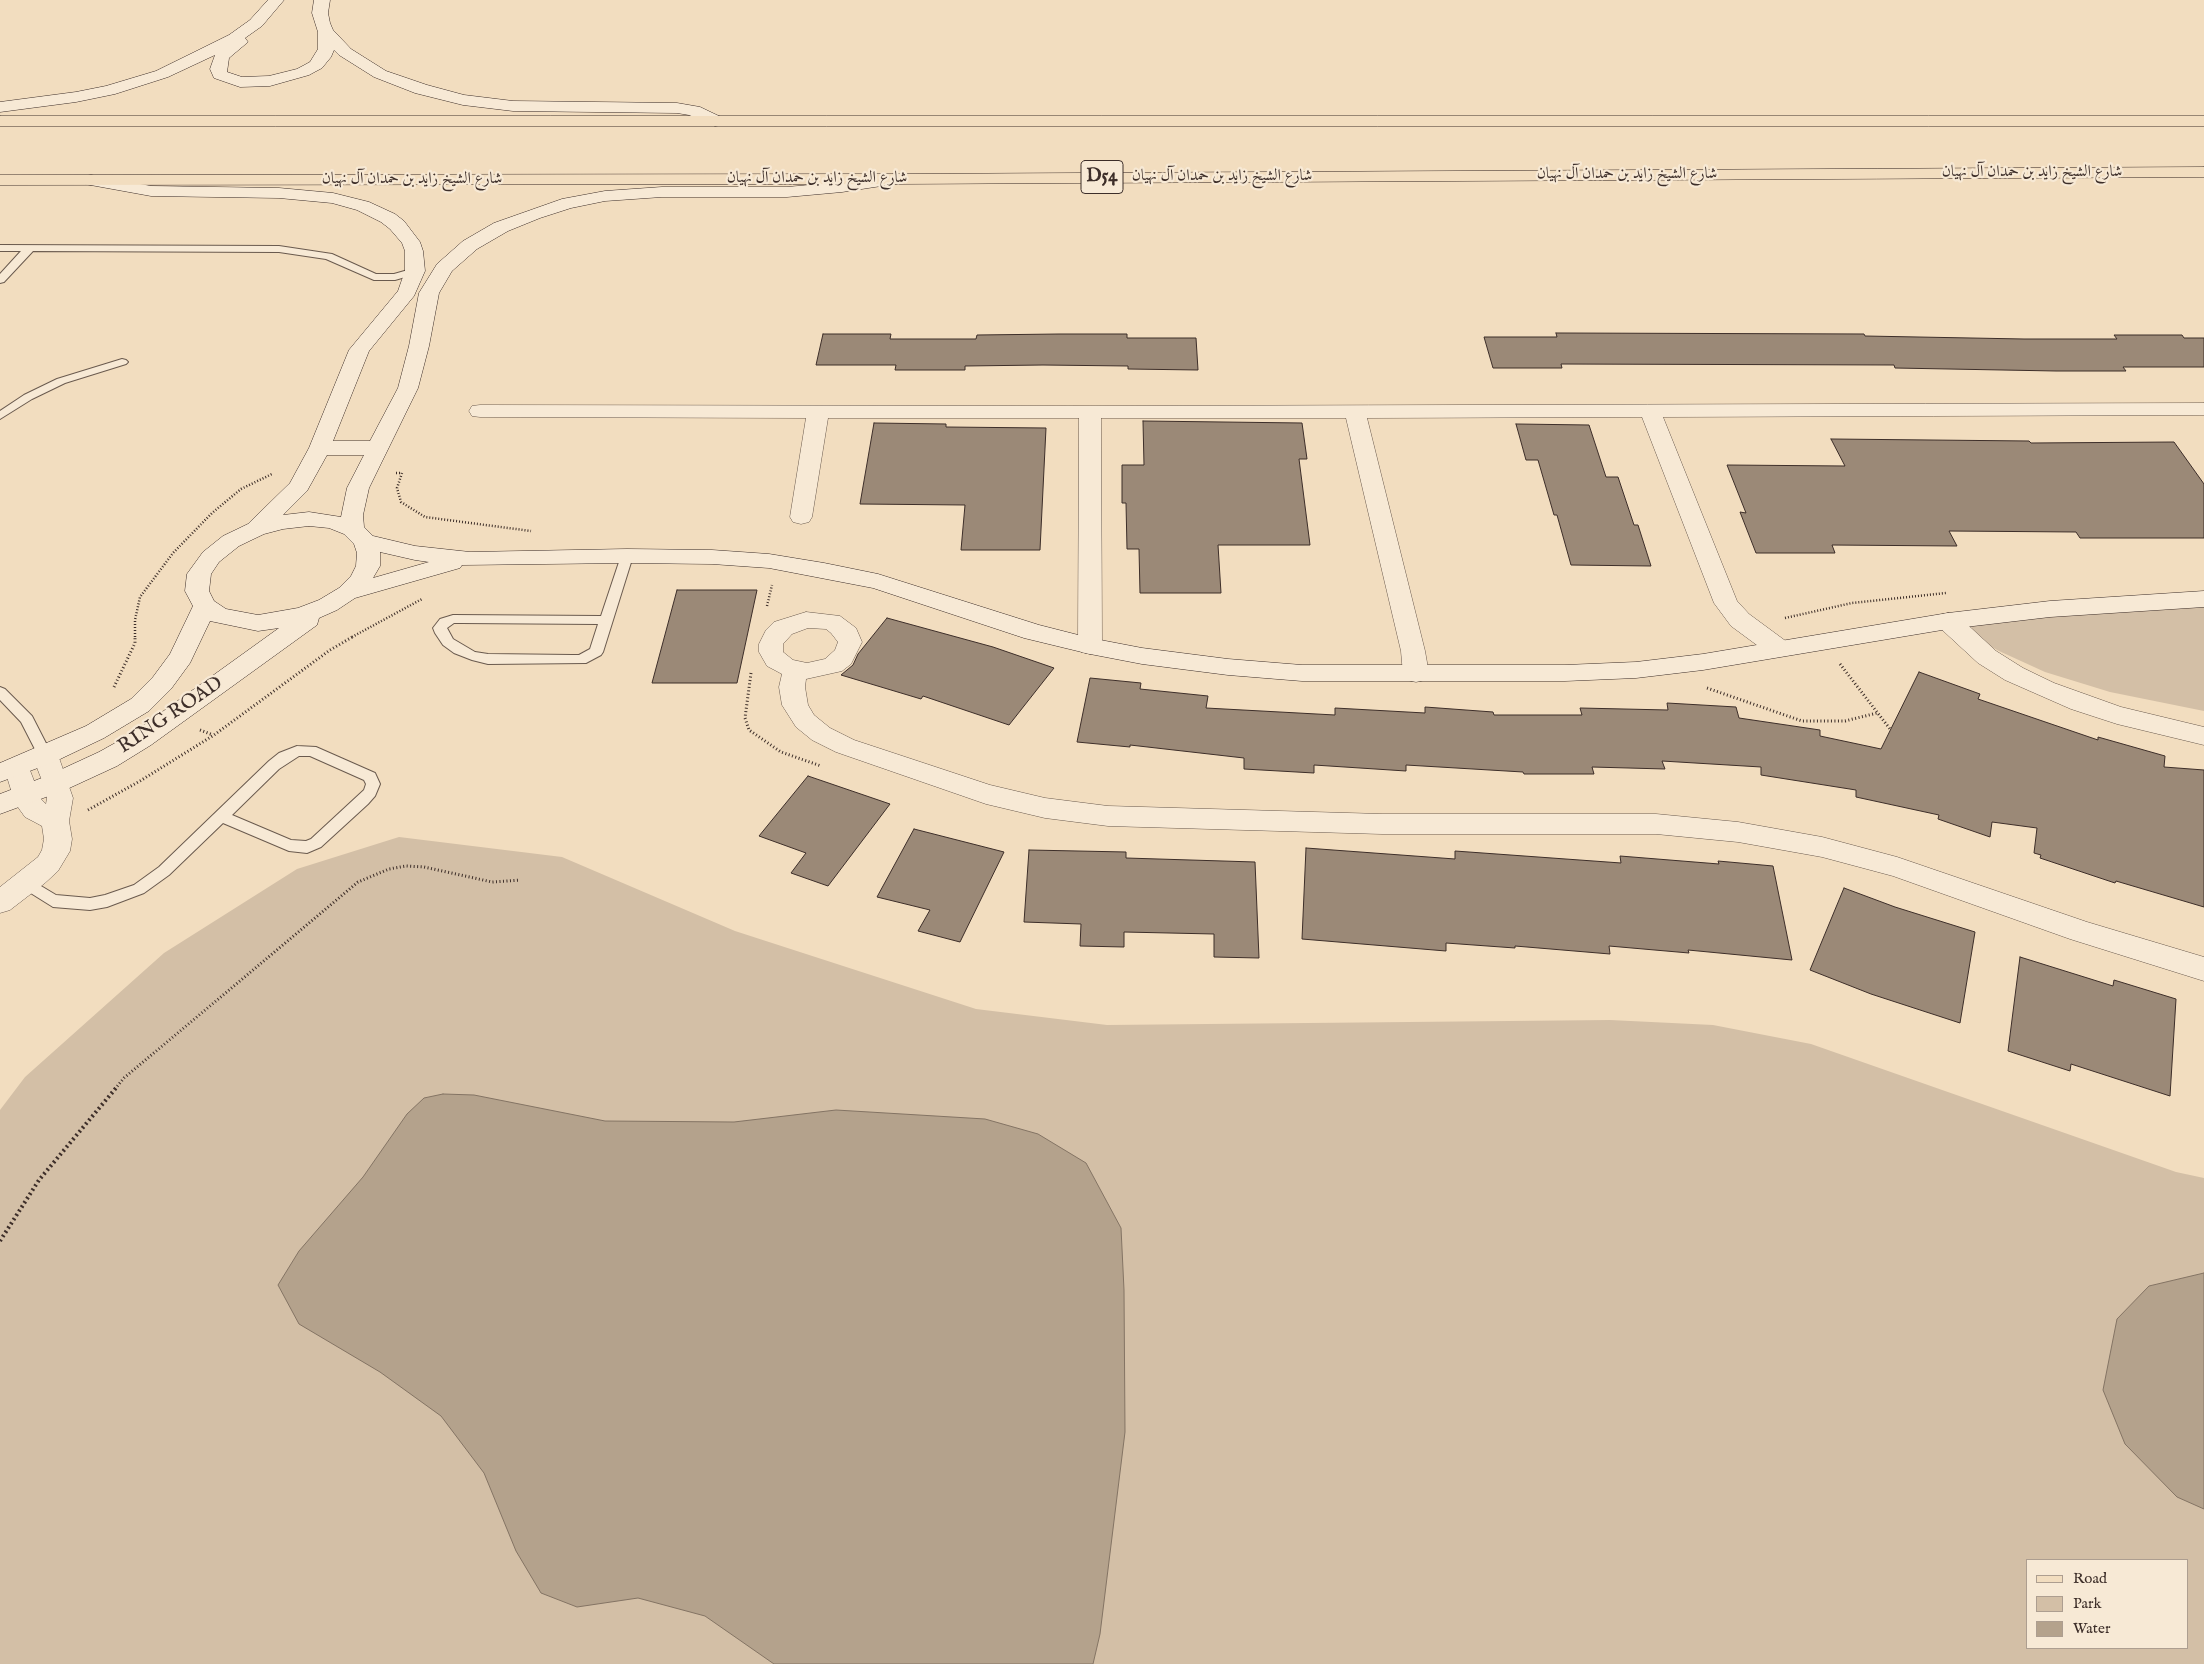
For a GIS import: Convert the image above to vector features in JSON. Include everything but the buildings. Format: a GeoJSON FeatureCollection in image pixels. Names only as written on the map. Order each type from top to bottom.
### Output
{"type":"FeatureCollection","features":[{"type":"Feature","properties":{"kind":"main road"},"geometry":{"type":"LineString","coordinates":[[0,121],[2204,121]]}},
{"type":"Feature","properties":{"kind":"main road","name":"شارع الشيخ زايد بن حمدان آل نهيان"},"geometry":{"type":"LineString","coordinates":[[0,180],[2204,172]]}},
{"type":"Feature","properties":{"kind":"street"},"geometry":{"type":"LineString","coordinates":[[0,107],[76,97],[137,83],[185,64],[235,38],[256,23],[276,0]]}},
{"type":"Feature","properties":{"kind":"street"},"geometry":{"type":"LineString","coordinates":[[256,23],[253,32],[249,36],[222,56],[218,69],[220,75],[228,79],[255,82],[286,78],[316,65],[323,57],[326,49],[326,32],[320,13],[322,0]]}},
{"type":"Feature","properties":{"kind":"street"},"geometry":{"type":"LineString","coordinates":[[326,32],[345,52],[380,74],[441,95],[488,103],[545,108],[677,108],[694,111],[715,121]]}},
{"type":"Feature","properties":{"kind":"street"},"geometry":{"type":"LineString","coordinates":[[337,599],[360,580],[368,566],[369,553],[359,535],[354,501],[364,472],[408,388],[419,346],[425,306],[435,280],[444,268],[463,251],[500,228],[550,208],[614,195],[662,192],[796,191],[842,187],[895,178]]}},
{"type":"Feature","properties":{"kind":"street"},"geometry":{"type":"LineString","coordinates":[[91,180],[150,191],[298,194],[349,202],[388,218],[405,233],[414,251],[415,271],[412,282],[403,298],[377,326],[359,350],[320,448],[299,486],[256,529]]}},
{"type":"Feature","properties":{"kind":"street"},"geometry":{"type":"LineString","coordinates":[[480,411],[1355,412],[2204,410]]}},
{"type":"Feature","properties":{"kind":"street"},"geometry":{"type":"LineString","coordinates":[[1650,411],[1726,603],[1748,626],[1778,648]]}},
{"type":"Feature","properties":{"kind":"street"},"geometry":{"type":"LineString","coordinates":[[801,517],[818,412]]}},
{"type":"Feature","properties":{"kind":"street"},"geometry":{"type":"LineString","coordinates":[[1090,412],[1090,646]]}},
{"type":"Feature","properties":{"kind":"street"},"geometry":{"type":"LineString","coordinates":[[1355,412],[1413,651],[1416,674]]}},
{"type":"Feature","properties":{"kind":"street"},"geometry":{"type":"LineString","coordinates":[[320,448],[377,448]]}},
{"type":"Feature","properties":{"kind":"street"},"geometry":{"type":"LineString","coordinates":[[470,558],[337,599],[306,614],[258,623],[218,615],[205,606],[197,591],[200,574],[211,557],[231,541],[256,529],[282,522],[309,519],[333,522],[359,535],[415,553],[470,558],[712,557],[769,562],[824,570],[878,582],[1033,632],[1142,656],[1228,667],[1302,673],[1416,674],[1565,673],[1636,670],[1703,662],[1948,621],[2050,609],[2204,599]]}},
{"type":"Feature","properties":{"kind":"street","name":"RING ROAD"},"geometry":{"type":"LineString","coordinates":[[0,804],[56,783],[108,759],[142,739],[337,599]]}},
{"type":"Feature","properties":{"kind":"street","name":"RING ROAD"},"geometry":{"type":"LineString","coordinates":[[8,770],[45,756],[95,732],[140,705],[162,683],[180,657],[205,606]]}},
{"type":"Feature","properties":{"kind":"street"},"geometry":{"type":"LineString","coordinates":[[1948,621],[1987,657],[2014,674],[2045,689],[2080,704],[2204,736]]}},
{"type":"Feature","properties":{"kind":"street"},"geometry":{"type":"LineString","coordinates":[[795,670],[792,687],[795,705],[805,721],[821,734],[845,746],[986,794],[1045,808],[1108,816],[1171,819],[1382,824],[1656,824],[1738,832],[1822,847],[1897,867],[2080,931],[2204,969]]}},
{"type":"Feature","properties":{"kind":"street"},"geometry":{"type":"LineString","coordinates":[[11,893],[48,864],[56,852],[58,839],[55,820],[60,798],[45,756]]}},
{"type":"Feature","properties":{"kind":"street"},"geometry":{"type":"LineString","coordinates":[[8,770],[35,810],[55,820]]}},
{"type":"Feature","properties":{"kind":"lane"},"geometry":{"type":"LineString","coordinates":[[0,248],[278,249],[328,256],[374,277],[395,277],[415,271]]}},
{"type":"Feature","properties":{"kind":"lane"},"geometry":{"type":"LineString","coordinates":[[0,280],[30,248]]}},
{"type":"Feature","properties":{"kind":"lane"},"geometry":{"type":"LineString","coordinates":[[0,416],[28,397],[61,381],[122,362]]}},
{"type":"Feature","properties":{"kind":"lane"},"geometry":{"type":"LineString","coordinates":[[606,620],[453,619],[445,622],[440,628],[448,642],[472,656],[497,660],[581,660],[596,652],[627,556]]}},
{"type":"Feature","properties":{"kind":"lane"},"geometry":{"type":"LineString","coordinates":[[0,692],[27,719],[45,756]]}},
{"type":"Feature","properties":{"kind":"lane"},"geometry":{"type":"LineString","coordinates":[[11,893],[71,904],[90,904],[124,896],[154,879],[279,761],[297,751],[310,751],[321,755],[370,777],[373,784],[370,792],[363,800],[316,843],[307,846],[289,845],[221,816]]}},
{"type":"Feature","properties":{"kind":"path"},"geometry":{"type":"LineString","coordinates":[[364,472],[402,473],[397,488],[401,502],[426,517],[536,532]]}},
{"type":"Feature","properties":{"kind":"path"},"geometry":{"type":"LineString","coordinates":[[1748,626],[1852,603],[1956,592]]}},
{"type":"Feature","properties":{"kind":"path"},"geometry":{"type":"LineString","coordinates":[[1838,662],[1890,729]]}},
{"type":"Feature","properties":{"kind":"path"},"geometry":{"type":"LineString","coordinates":[[1702,686],[1802,721],[1845,721],[1877,713]]}},
{"type":"Feature","properties":{"kind":"path"},"geometry":{"type":"LineString","coordinates":[[0,1241],[39,1180],[124,1078],[358,882],[389,869],[406,866],[424,867],[492,882],[520,880]]}},
{"type":"Feature","properties":{"kind":"green space"},"geometry":{"type":"Polygon","coordinates":[[[2204,604],[2204,711],[2110,692],[2045,672],[1999,651],[1972,636],[1971,622],[2204,604]]]}},
{"type":"Feature","properties":{"kind":"green space"},"geometry":{"type":"Polygon","coordinates":[[[399,837],[562,857],[735,931],[976,1009],[1107,1025],[1610,1020],[1713,1025],[1811,1044],[2176,1172],[2204,1178],[2204,1664],[0,1664],[0,1110],[25,1077],[164,953],[297,869],[399,837]]]}},
{"type":"Feature","properties":{"kind":"water"},"geometry":{"type":"Polygon","coordinates":[[[443,1094],[474,1095],[605,1121],[734,1122],[836,1110],[985,1119],[1038,1134],[1086,1163],[1121,1228],[1124,1290],[1125,1432],[1100,1634],[1093,1664],[774,1664],[705,1616],[638,1598],[577,1607],[541,1593],[516,1551],[484,1473],[441,1416],[380,1372],[299,1324],[278,1285],[299,1251],[363,1177],[407,1114],[424,1098],[443,1094]]]}},
{"type":"Feature","properties":{"kind":"water"},"geometry":{"type":"Polygon","coordinates":[[[2204,1273],[2204,1509],[2177,1497],[2125,1444],[2103,1390],[2117,1319],[2149,1286],[2204,1273]]]}}]}
